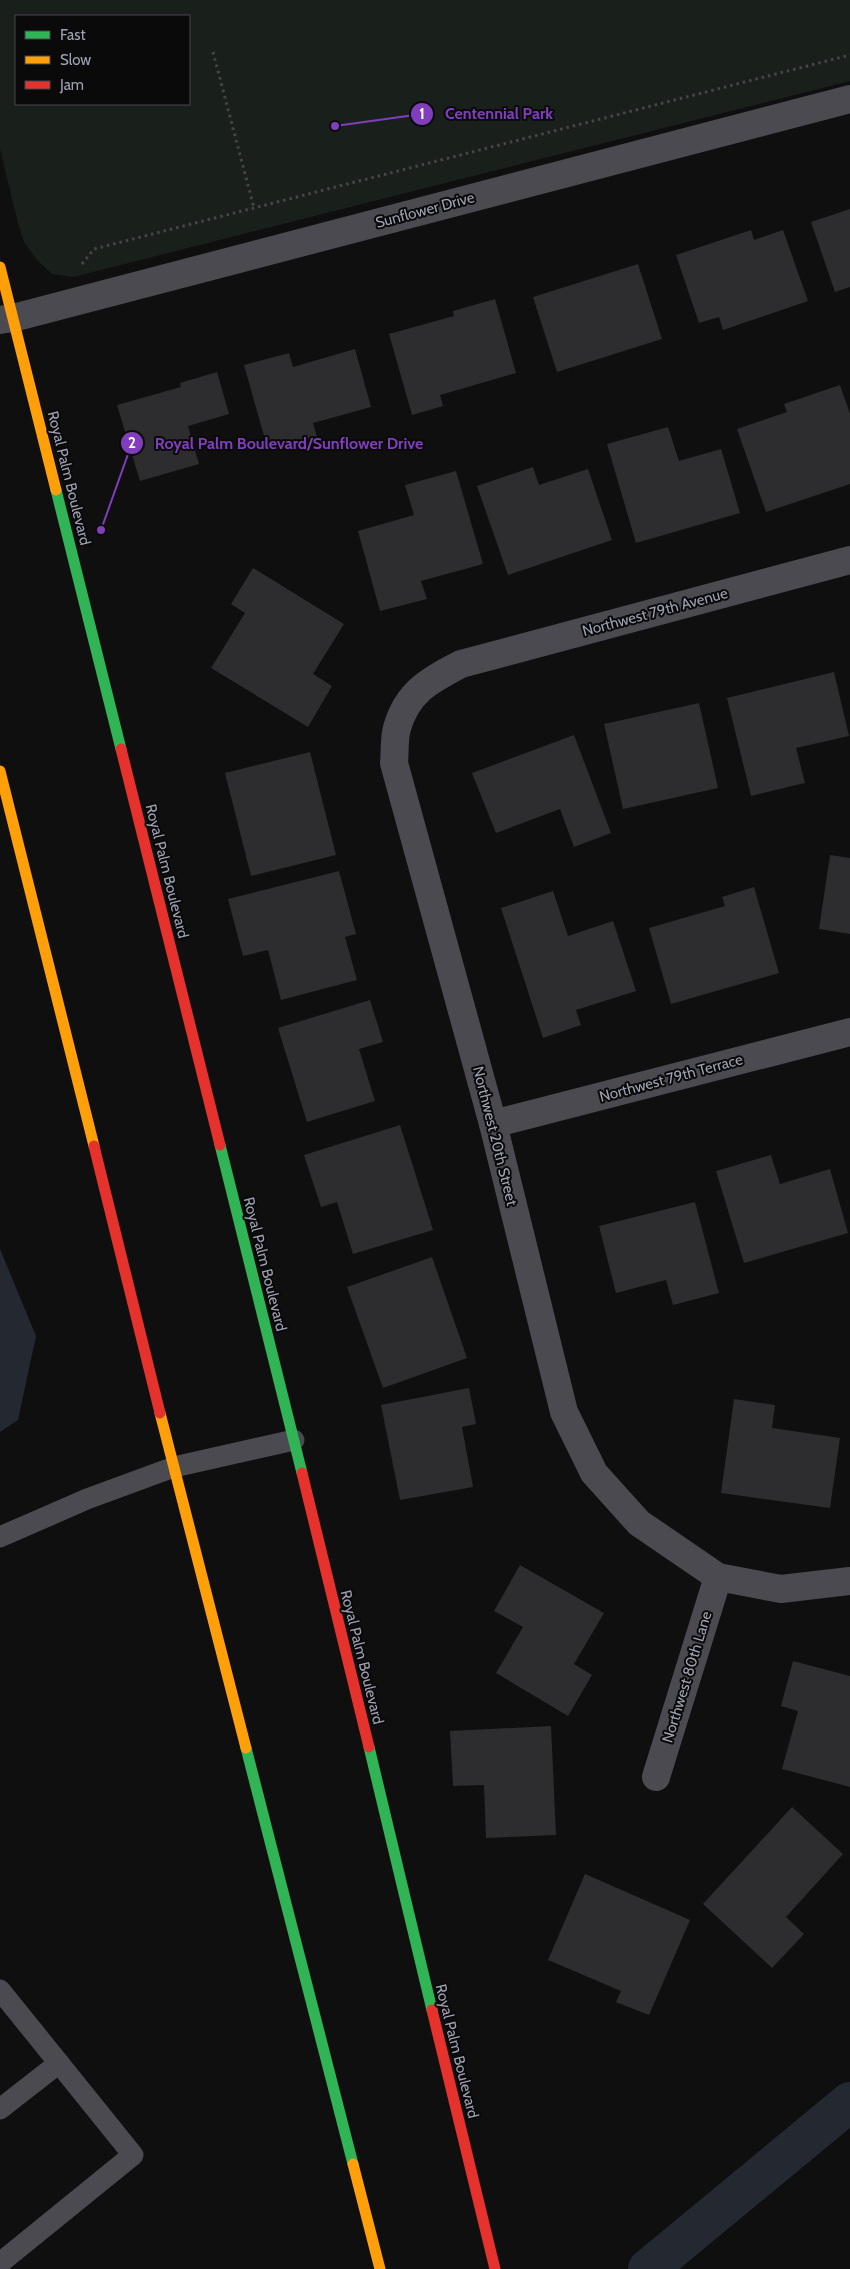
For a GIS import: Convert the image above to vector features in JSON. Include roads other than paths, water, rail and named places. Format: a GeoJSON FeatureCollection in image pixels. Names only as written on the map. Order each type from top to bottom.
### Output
{"type":"FeatureCollection","features":[{"type":"Feature","properties":{"kind":"main road","name":"Royal Palm Boulevard"},"geometry":{"type":"LineString","coordinates":[[0,267],[7,319],[294,1440],[495,2269]]}},
{"type":"Feature","properties":{"kind":"main road"},"geometry":{"type":"LineString","coordinates":[[0,771],[174,1467],[380,2269]]}},
{"type":"Feature","properties":{"kind":"street","name":"Sunflower Drive"},"geometry":{"type":"LineString","coordinates":[[7,319],[850,100]]}},
{"type":"Feature","properties":{"kind":"street","name":"Northwest 79th Avenue"},"geometry":{"type":"LineString","coordinates":[[461,664],[850,560]]}},
{"type":"Feature","properties":{"kind":"street","name":"Northwest 20th Street"},"geometry":{"type":"LineString","coordinates":[[461,664],[429,680],[407,702],[396,729],[394,763],[493,1124],[564,1412],[594,1473],[639,1523],[718,1577]]}},
{"type":"Feature","properties":{"kind":"street","name":"Northwest 79th Terrace"},"geometry":{"type":"LineString","coordinates":[[493,1124],[850,1032]]}},
{"type":"Feature","properties":{"kind":"street"},"geometry":{"type":"LineString","coordinates":[[718,1577],[780,1589],[850,1581]]}},
{"type":"Feature","properties":{"kind":"street","name":"Northwest 80th Lane"},"geometry":{"type":"LineString","coordinates":[[656,1777],[718,1577]]}},
{"type":"Feature","properties":{"kind":"lane"},"geometry":{"type":"LineString","coordinates":[[0,1537],[87,1500],[174,1467],[294,1440]]}},
{"type":"Feature","properties":{"kind":"lane"},"geometry":{"type":"LineString","coordinates":[[0,1990],[133,2155],[0,2263]]}},
{"type":"Feature","properties":{"kind":"lane"},"geometry":{"type":"LineString","coordinates":[[0,2109],[59,2063]]}},
{"type":"Feature","properties":{"kind":"waterway"},"geometry":{"type":"LineString","coordinates":[[648,2269],[850,2102]]}},
{"type":"Feature","properties":{"kind":"place","name":"Centennial Park"},"geometry":{"type":"Point","coordinates":[335,126]}},
{"type":"Feature","properties":{"kind":"place","name":"Royal Palm Boulevard/Sunflower Drive"},"geometry":{"type":"Point","coordinates":[101,530]}}]}
